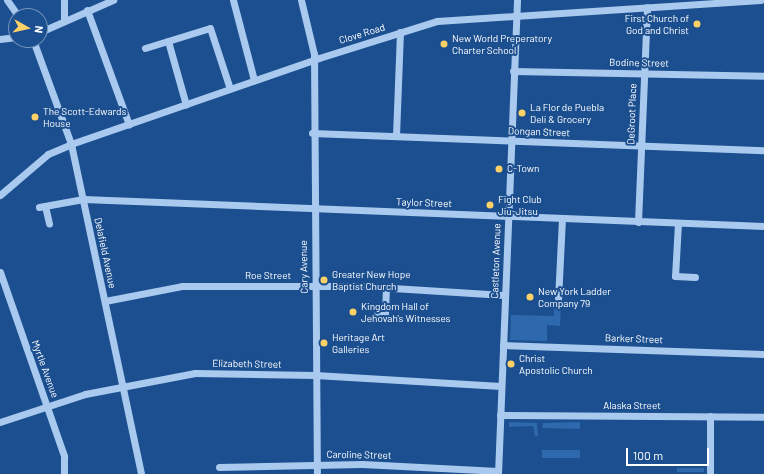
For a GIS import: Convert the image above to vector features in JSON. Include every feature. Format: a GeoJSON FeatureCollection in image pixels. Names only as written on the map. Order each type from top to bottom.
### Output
{"type":"FeatureCollection","features":[{"type":"Feature","properties":{"kind":"street"},"geometry":{"type":"LineString","coordinates":[[64,0],[64,20]]}},
{"type":"Feature","properties":{"kind":"street"},"geometry":{"type":"LineString","coordinates":[[48,28],[87,10],[114,0]]}},
{"type":"Feature","properties":{"kind":"street"},"geometry":{"type":"LineString","coordinates":[[233,0],[254,80]]}},
{"type":"Feature","properties":{"kind":"street","name":"Cary Avenue"},"geometry":{"type":"LineString","coordinates":[[301,0],[313,60],[312,133],[317,474]]}},
{"type":"Feature","properties":{"kind":"street","name":"Castleton Avenue"},"geometry":{"type":"LineString","coordinates":[[498,473],[517,0]]}},
{"type":"Feature","properties":{"kind":"street","name":"Clove Road"},"geometry":{"type":"LineString","coordinates":[[0,195],[48,154],[71,144],[313,60],[400,32],[447,19],[760,0]]}},
{"type":"Feature","properties":{"kind":"street","name":"DeGroot Place"},"geometry":{"type":"LineString","coordinates":[[638,222],[647,7]]}},
{"type":"Feature","properties":{"kind":"street"},"geometry":{"type":"LineString","coordinates":[[87,10],[129,124]]}},
{"type":"Feature","properties":{"kind":"street"},"geometry":{"type":"LineString","coordinates":[[145,48],[211,29],[230,89]]}},
{"type":"Feature","properties":{"kind":"street"},"geometry":{"type":"LineString","coordinates":[[396,136],[400,32]]}},
{"type":"Feature","properties":{"kind":"street"},"geometry":{"type":"LineString","coordinates":[[168,41],[186,104]]}},
{"type":"Feature","properties":{"kind":"street","name":"Delafield Avenue"},"geometry":{"type":"LineString","coordinates":[[35,48],[71,144],[141,474]]}},
{"type":"Feature","properties":{"kind":"street","name":"Bodine Street"},"geometry":{"type":"LineString","coordinates":[[513,72],[764,76]]}},
{"type":"Feature","properties":{"kind":"street","name":"Dongan Street"},"geometry":{"type":"LineString","coordinates":[[312,133],[764,150]]}},
{"type":"Feature","properties":{"kind":"street","name":"Taylor Street"},"geometry":{"type":"LineString","coordinates":[[49,224],[42,207],[83,199],[764,226]]}},
{"type":"Feature","properties":{"kind":"street"},"geometry":{"type":"LineString","coordinates":[[558,300],[562,218]]}},
{"type":"Feature","properties":{"kind":"street"},"geometry":{"type":"LineString","coordinates":[[678,223],[675,276],[695,278]]}},
{"type":"Feature","properties":{"kind":"street","name":"Myrtle Avenue"},"geometry":{"type":"LineString","coordinates":[[0,272],[48,405],[64,456],[64,474]]}},
{"type":"Feature","properties":{"kind":"street","name":"Roe Street"},"geometry":{"type":"LineString","coordinates":[[105,301],[182,286],[386,287],[504,296]]}},
{"type":"Feature","properties":{"kind":"street"},"geometry":{"type":"LineString","coordinates":[[376,315],[385,316],[386,287]]}},
{"type":"Feature","properties":{"kind":"street","name":"Barker Street"},"geometry":{"type":"LineString","coordinates":[[503,345],[764,354]]}},
{"type":"Feature","properties":{"kind":"street","name":"Elizabeth Street"},"geometry":{"type":"LineString","coordinates":[[0,422],[48,405],[122,385],[195,373],[315,375],[501,386]]}},
{"type":"Feature","properties":{"kind":"street","name":"Alaska Street"},"geometry":{"type":"LineString","coordinates":[[500,415],[764,417]]}},
{"type":"Feature","properties":{"kind":"street"},"geometry":{"type":"LineString","coordinates":[[710,416],[710,474]]}},
{"type":"Feature","properties":{"kind":"street","name":"Caroline Street"},"geometry":{"type":"LineString","coordinates":[[219,467],[317,464],[498,473]]}},
{"type":"Feature","properties":{"kind":"shaded area"},"geometry":{"type":"Polygon","coordinates":[[[554,302],[561,302],[560,326],[547,325],[547,341],[510,340],[511,315],[554,316],[554,302]]]}},
{"type":"Feature","properties":{"kind":"shaded area"},"geometry":{"type":"Polygon","coordinates":[[[509,422],[537,423],[538,436],[535,436],[533,426],[509,427],[509,422]]]}},
{"type":"Feature","properties":{"kind":"shaded area"},"geometry":{"type":"Polygon","coordinates":[[[580,422],[580,429],[542,428],[543,423],[580,422]]]}},
{"type":"Feature","properties":{"kind":"shaded area"},"geometry":{"type":"Polygon","coordinates":[[[542,450],[580,450],[580,458],[542,458],[542,450]]]}},
{"type":"Feature","properties":{"kind":"shaded area"},"geometry":{"type":"Polygon","coordinates":[[[677,468],[704,468],[704,472],[677,472],[677,468]]]}},
{"type":"Feature","properties":{"kind":"place","name":"First Church of God and Christ"},"geometry":{"type":"Point","coordinates":[697,24]}},
{"type":"Feature","properties":{"kind":"place","name":"New World Preperatory Charter School"},"geometry":{"type":"Point","coordinates":[444,44]}},
{"type":"Feature","properties":{"kind":"place","name":"La Flor de Puebla Deli & Grocery"},"geometry":{"type":"Point","coordinates":[522,113]}},
{"type":"Feature","properties":{"kind":"place","name":"The Scott-Edwards House"},"geometry":{"type":"Point","coordinates":[35,117]}},
{"type":"Feature","properties":{"kind":"place","name":"C-Town"},"geometry":{"type":"Point","coordinates":[499,169]}},
{"type":"Feature","properties":{"kind":"place","name":"Fight Club Jiu-Jitsu"},"geometry":{"type":"Point","coordinates":[490,205]}},
{"type":"Feature","properties":{"kind":"place","name":"Greater New Hope Baptist Church"},"geometry":{"type":"Point","coordinates":[324,280]}},
{"type":"Feature","properties":{"kind":"place","name":"New York Ladder Company 79"},"geometry":{"type":"Point","coordinates":[530,297]}},
{"type":"Feature","properties":{"kind":"place","name":"Kingdom Hall of Jehovah's Witnesses"},"geometry":{"type":"Point","coordinates":[353,312]}},
{"type":"Feature","properties":{"kind":"place","name":"Heritage Art Galleries"},"geometry":{"type":"Point","coordinates":[324,343]}},
{"type":"Feature","properties":{"kind":"place","name":"Christ Apostolic Church"},"geometry":{"type":"Point","coordinates":[511,364]}}]}
